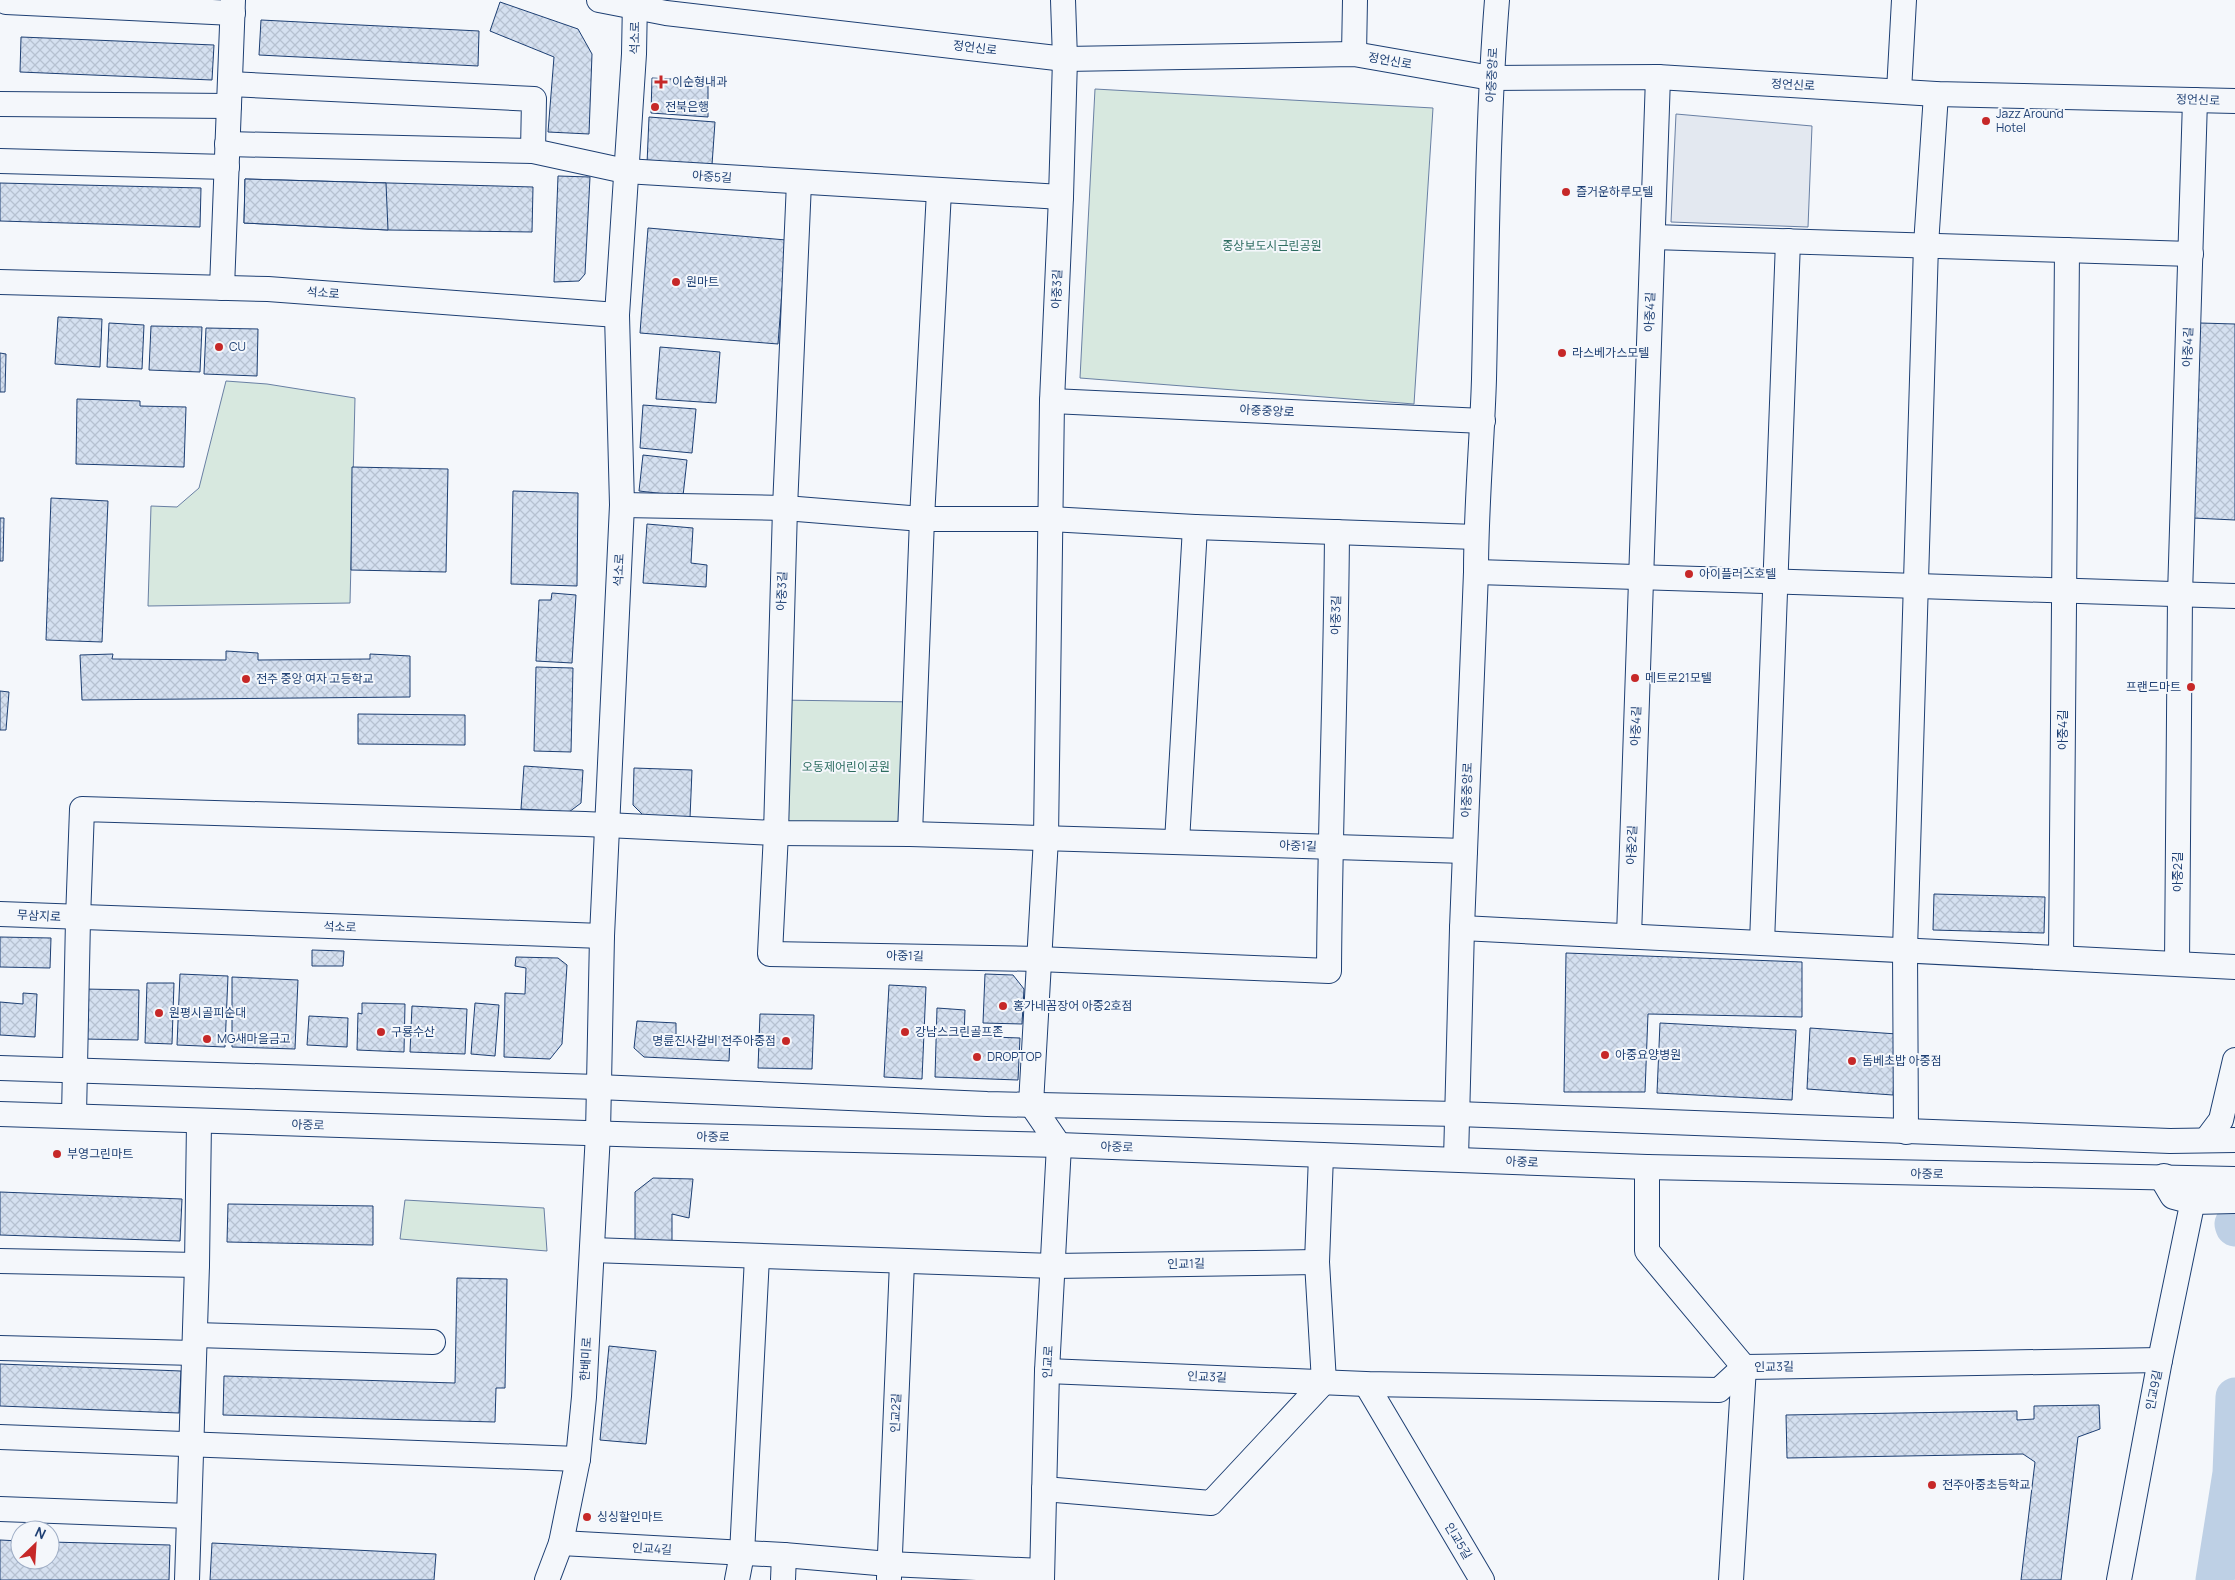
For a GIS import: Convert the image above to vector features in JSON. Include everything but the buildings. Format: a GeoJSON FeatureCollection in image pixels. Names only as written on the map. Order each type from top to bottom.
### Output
{"type":"FeatureCollection","features":[{"type":"Feature","properties":{"kind":"main road"},"geometry":{"type":"LineString","coordinates":[[2164,1178],[2174,1195],[2194,1200],[2235,1199]]}},
{"type":"Feature","properties":{"kind":"street","name":"정언신로"},"geometry":{"type":"LineString","coordinates":[[599,0],[635,4],[666,13],[1065,59],[1354,54],[1491,78],[1658,77],[1936,94],[2235,101]]}},
{"type":"Feature","properties":{"kind":"street","name":"아중3길"},"geometry":{"type":"LineString","coordinates":[[1046,838],[1052,401],[1065,59],[1063,0]]}},
{"type":"Feature","properties":{"kind":"street","name":"정언신로"},"geometry":{"type":"LineString","coordinates":[[1354,54],[1355,0]]}},
{"type":"Feature","properties":{"kind":"street","name":"아중중앙로"},"geometry":{"type":"LineString","coordinates":[[1456,1159],[1462,928],[1482,420],[1491,78],[1497,0]]}},
{"type":"Feature","properties":{"kind":"street"},"geometry":{"type":"LineString","coordinates":[[1899,91],[1904,0]]}},
{"type":"Feature","properties":{"kind":"street"},"geometry":{"type":"LineString","coordinates":[[6,2],[233,7],[222,288]]}},
{"type":"Feature","properties":{"kind":"street","name":"석소로"},"geometry":{"type":"LineString","coordinates":[[598,1133],[602,936],[622,505],[617,315],[634,54],[635,4]]}},
{"type":"Feature","properties":{"kind":"street","name":"아중4길"},"geometry":{"type":"LineString","coordinates":[[1635,754],[1658,77]]}},
{"type":"Feature","properties":{"kind":"street"},"geometry":{"type":"LineString","coordinates":[[1906,1132],[1904,950],[1926,246],[1936,94]]}},
{"type":"Feature","properties":{"kind":"street"},"geometry":{"type":"LineString","coordinates":[[0,104],[229,95],[534,99],[533,151]]}},
{"type":"Feature","properties":{"kind":"street","name":"아중4길"},"geometry":{"type":"LineString","coordinates":[[2179,780],[2180,595],[2195,100]]}},
{"type":"Feature","properties":{"kind":"street","name":"아중5길"},"geometry":{"type":"LineString","coordinates":[[227,144],[533,151],[625,171],[1061,197]]}},
{"type":"Feature","properties":{"kind":"street"},"geometry":{"type":"LineString","coordinates":[[0,161],[227,167]]}},
{"type":"Feature","properties":{"kind":"street","name":"아중3길"},"geometry":{"type":"LineString","coordinates":[[779,674],[792,312],[800,182]]}},
{"type":"Feature","properties":{"kind":"street"},"geometry":{"type":"LineString","coordinates":[[910,834],[922,519],[939,191]]}},
{"type":"Feature","properties":{"kind":"street"},"geometry":{"type":"LineString","coordinates":[[1653,237],[2191,254]]}},
{"type":"Feature","properties":{"kind":"street"},"geometry":{"type":"LineString","coordinates":[[1762,943],[1788,241]]}},
{"type":"Feature","properties":{"kind":"street","name":"아중4길"},"geometry":{"type":"LineString","coordinates":[[2061,958],[2067,250]]}},
{"type":"Feature","properties":{"kind":"street","name":"석소로"},"geometry":{"type":"LineString","coordinates":[[0,282],[268,289],[617,315]]}},
{"type":"Feature","properties":{"kind":"street","name":"아중중앙로"},"geometry":{"type":"LineString","coordinates":[[1052,401],[1482,420]]}},
{"type":"Feature","properties":{"kind":"street"},"geometry":{"type":"LineString","coordinates":[[622,505],[784,508],[922,519],[1050,519],[1194,527],[1476,536]]}},
{"type":"Feature","properties":{"kind":"street"},"geometry":{"type":"LineString","coordinates":[[1177,842],[1194,527]]}},
{"type":"Feature","properties":{"kind":"street","name":"아중3길"},"geometry":{"type":"LineString","coordinates":[[1336,699],[1337,532]]}},
{"type":"Feature","properties":{"kind":"street"},"geometry":{"type":"LineString","coordinates":[[1476,572],[2235,596]]}},
{"type":"Feature","properties":{"kind":"street","name":"아중1길"},"geometry":{"type":"LineString","coordinates":[[779,674],[776,833],[770,954],[1038,959]]}},
{"type":"Feature","properties":{"kind":"street","name":"아중1길"},"geometry":{"type":"LineString","coordinates":[[1330,846],[1336,699]]}},
{"type":"Feature","properties":{"kind":"street","name":"아중2길"},"geometry":{"type":"LineString","coordinates":[[1629,936],[1635,754]]}},
{"type":"Feature","properties":{"kind":"street","name":"아중2길"},"geometry":{"type":"LineString","coordinates":[[2178,963],[2179,780]]}},
{"type":"Feature","properties":{"kind":"street"},"geometry":{"type":"LineString","coordinates":[[74,1116],[82,809],[607,825]]}},
{"type":"Feature","properties":{"kind":"street","name":"아중1길"},"geometry":{"type":"LineString","coordinates":[[607,825],[776,833],[910,834],[1465,851]]}},
{"type":"Feature","properties":{"kind":"street"},"geometry":{"type":"LineString","coordinates":[[1046,838],[1031,1104],[1059,1145]]}},
{"type":"Feature","properties":{"kind":"street"},"geometry":{"type":"LineString","coordinates":[[1038,959],[1329,971],[1330,846]]}},
{"type":"Feature","properties":{"kind":"street","name":"무삼지로"},"geometry":{"type":"LineString","coordinates":[[0,914],[78,918]]}},
{"type":"Feature","properties":{"kind":"street","name":"석소로"},"geometry":{"type":"LineString","coordinates":[[78,918],[602,936]]}},
{"type":"Feature","properties":{"kind":"street"},"geometry":{"type":"LineString","coordinates":[[1462,928],[2235,967]]}},
{"type":"Feature","properties":{"kind":"street"},"geometry":{"type":"LineString","coordinates":[[2206,1140],[2220,1120],[2235,1060]]}},
{"type":"Feature","properties":{"kind":"street"},"geometry":{"type":"LineString","coordinates":[[0,1068],[598,1087],[1031,1104],[1457,1114],[2170,1141],[2235,1140]]}},
{"type":"Feature","properties":{"kind":"street","name":"아중로"},"geometry":{"type":"LineString","coordinates":[[0,1114],[199,1122],[1059,1145],[1647,1167],[2235,1179]]}},
{"type":"Feature","properties":{"kind":"street"},"geometry":{"type":"LineString","coordinates":[[187,1580],[197,1265],[199,1122]]}},
{"type":"Feature","properties":{"kind":"street","name":"한배미로"},"geometry":{"type":"LineString","coordinates":[[547,1580],[561,1543],[578,1459],[584,1398],[598,1133]]}},
{"type":"Feature","properties":{"kind":"street","name":"인교로"},"geometry":{"type":"LineString","coordinates":[[1042,1575],[1047,1371],[1059,1145]]}},
{"type":"Feature","properties":{"kind":"street"},"geometry":{"type":"LineString","coordinates":[[1044,1489],[1211,1503],[1324,1382],[1317,1262],[1321,1155]]}},
{"type":"Feature","properties":{"kind":"street"},"geometry":{"type":"LineString","coordinates":[[1647,1167],[1647,1251],[1744,1368],[1731,1580]]}},
{"type":"Feature","properties":{"kind":"street","name":"인교9길"},"geometry":{"type":"LineString","coordinates":[[2118,1580],[2160,1360],[2194,1200]]}},
{"type":"Feature","properties":{"kind":"street"},"geometry":{"type":"LineString","coordinates":[[592,1250],[1054,1266]]}},
{"type":"Feature","properties":{"kind":"street"},"geometry":{"type":"LineString","coordinates":[[737,1580],[742,1554],[752,1401],[757,1257]]}},
{"type":"Feature","properties":{"kind":"street"},"geometry":{"type":"LineString","coordinates":[[0,1261],[197,1265]]}},
{"type":"Feature","properties":{"kind":"street","name":"인교2길"},"geometry":{"type":"LineString","coordinates":[[889,1572],[902,1262]]}},
{"type":"Feature","properties":{"kind":"street","name":"인교1길"},"geometry":{"type":"LineString","coordinates":[[1054,1266],[1317,1262]]}},
{"type":"Feature","properties":{"kind":"street"},"geometry":{"type":"LineString","coordinates":[[0,1348],[433,1342]]}},
{"type":"Feature","properties":{"kind":"street","name":"인교3길"},"geometry":{"type":"LineString","coordinates":[[1047,1371],[1366,1384],[1719,1390],[1744,1368],[2160,1360]]}},
{"type":"Feature","properties":{"kind":"street","name":"인교5길"},"geometry":{"type":"LineString","coordinates":[[1366,1384],[1482,1580]]}},
{"type":"Feature","properties":{"kind":"street"},"geometry":{"type":"LineString","coordinates":[[0,1437],[578,1459]]}},
{"type":"Feature","properties":{"kind":"street"},"geometry":{"type":"LineString","coordinates":[[0,1509],[189,1516]]}},
{"type":"Feature","properties":{"kind":"street","name":"인교4길"},"geometry":{"type":"LineString","coordinates":[[561,1543],[784,1555],[889,1572],[1042,1575]]}},
{"type":"Feature","properties":{"kind":"street"},"geometry":{"type":"LineString","coordinates":[[783,1580],[784,1555]]}},
{"type":"Feature","properties":{"kind":"green space","name":"중상보도시근린공원"},"geometry":{"type":"Polygon","coordinates":[[[1095,89],[1433,108],[1414,404],[1080,378],[1095,89]]]}},
{"type":"Feature","properties":{"kind":"green space"},"geometry":{"type":"Polygon","coordinates":[[[226,381],[267,384],[355,398],[350,603],[148,606],[151,506],[177,507],[199,488],[226,381]]]}},
{"type":"Feature","properties":{"kind":"green space","name":"오동제어린이공원"},"geometry":{"type":"Polygon","coordinates":[[[778,700],[916,702],[910,834],[776,833],[778,700]]]}},
{"type":"Feature","properties":{"kind":"green space"},"geometry":{"type":"Polygon","coordinates":[[[405,1200],[544,1208],[547,1251],[400,1239],[405,1200]]]}},
{"type":"Feature","properties":{"kind":"shaded area"},"geometry":{"type":"Polygon","coordinates":[[[1676,114],[1812,126],[1808,227],[1671,222],[1676,114]]]}},
{"type":"Feature","properties":{"kind":"waterway"},"geometry":{"type":"LineString","coordinates":[[2215,1580],[2232,1473],[2235,1397]]}},
{"type":"Feature","properties":{"kind":"place","name":"이순형내과"},"geometry":{"type":"Point","coordinates":[661,82]}},
{"type":"Feature","properties":{"kind":"place","name":"전북은행"},"geometry":{"type":"Point","coordinates":[655,107]}},
{"type":"Feature","properties":{"kind":"place","name":"Jazz Around Hotel"},"geometry":{"type":"Point","coordinates":[1986,121]}},
{"type":"Feature","properties":{"kind":"place","name":"즐거운하루모텔"},"geometry":{"type":"Point","coordinates":[1566,192]}},
{"type":"Feature","properties":{"kind":"place","name":"원마트"},"geometry":{"type":"Point","coordinates":[676,282]}},
{"type":"Feature","properties":{"kind":"place","name":"CU"},"geometry":{"type":"Point","coordinates":[219,347]}},
{"type":"Feature","properties":{"kind":"place","name":"라스베가스모텔"},"geometry":{"type":"Point","coordinates":[1562,353]}},
{"type":"Feature","properties":{"kind":"place","name":"아이플러스호텔"},"geometry":{"type":"Point","coordinates":[1689,574]}},
{"type":"Feature","properties":{"kind":"place","name":"메트로21모텔"},"geometry":{"type":"Point","coordinates":[1635,678]}},
{"type":"Feature","properties":{"kind":"place","name":"전주 중앙 여자 고등학교"},"geometry":{"type":"Point","coordinates":[246,679]}},
{"type":"Feature","properties":{"kind":"place","name":"프랜드마트"},"geometry":{"type":"Point","coordinates":[2191,687]}},
{"type":"Feature","properties":{"kind":"place","name":"홍가네꼼장어 아중2호점"},"geometry":{"type":"Point","coordinates":[1003,1006]}},
{"type":"Feature","properties":{"kind":"place","name":"원평시골피순대"},"geometry":{"type":"Point","coordinates":[159,1013]}},
{"type":"Feature","properties":{"kind":"place","name":"구룡수산"},"geometry":{"type":"Point","coordinates":[381,1032]}},
{"type":"Feature","properties":{"kind":"place","name":"강남스크린골프존"},"geometry":{"type":"Point","coordinates":[905,1032]}},
{"type":"Feature","properties":{"kind":"place","name":"MG새마을금고"},"geometry":{"type":"Point","coordinates":[207,1039]}},
{"type":"Feature","properties":{"kind":"place","name":"명륜진사갈비 전주아중점"},"geometry":{"type":"Point","coordinates":[786,1041]}},
{"type":"Feature","properties":{"kind":"place","name":"아중요양병원"},"geometry":{"type":"Point","coordinates":[1605,1055]}},
{"type":"Feature","properties":{"kind":"place","name":"DROPTOP"},"geometry":{"type":"Point","coordinates":[977,1057]}},
{"type":"Feature","properties":{"kind":"place","name":"돔베초밥 아중점"},"geometry":{"type":"Point","coordinates":[1852,1061]}},
{"type":"Feature","properties":{"kind":"place","name":"부영그린마트"},"geometry":{"type":"Point","coordinates":[57,1154]}},
{"type":"Feature","properties":{"kind":"place","name":"전주아중초등학교"},"geometry":{"type":"Point","coordinates":[1932,1485]}},
{"type":"Feature","properties":{"kind":"place","name":"싱싱할인마트"},"geometry":{"type":"Point","coordinates":[587,1517]}}]}
